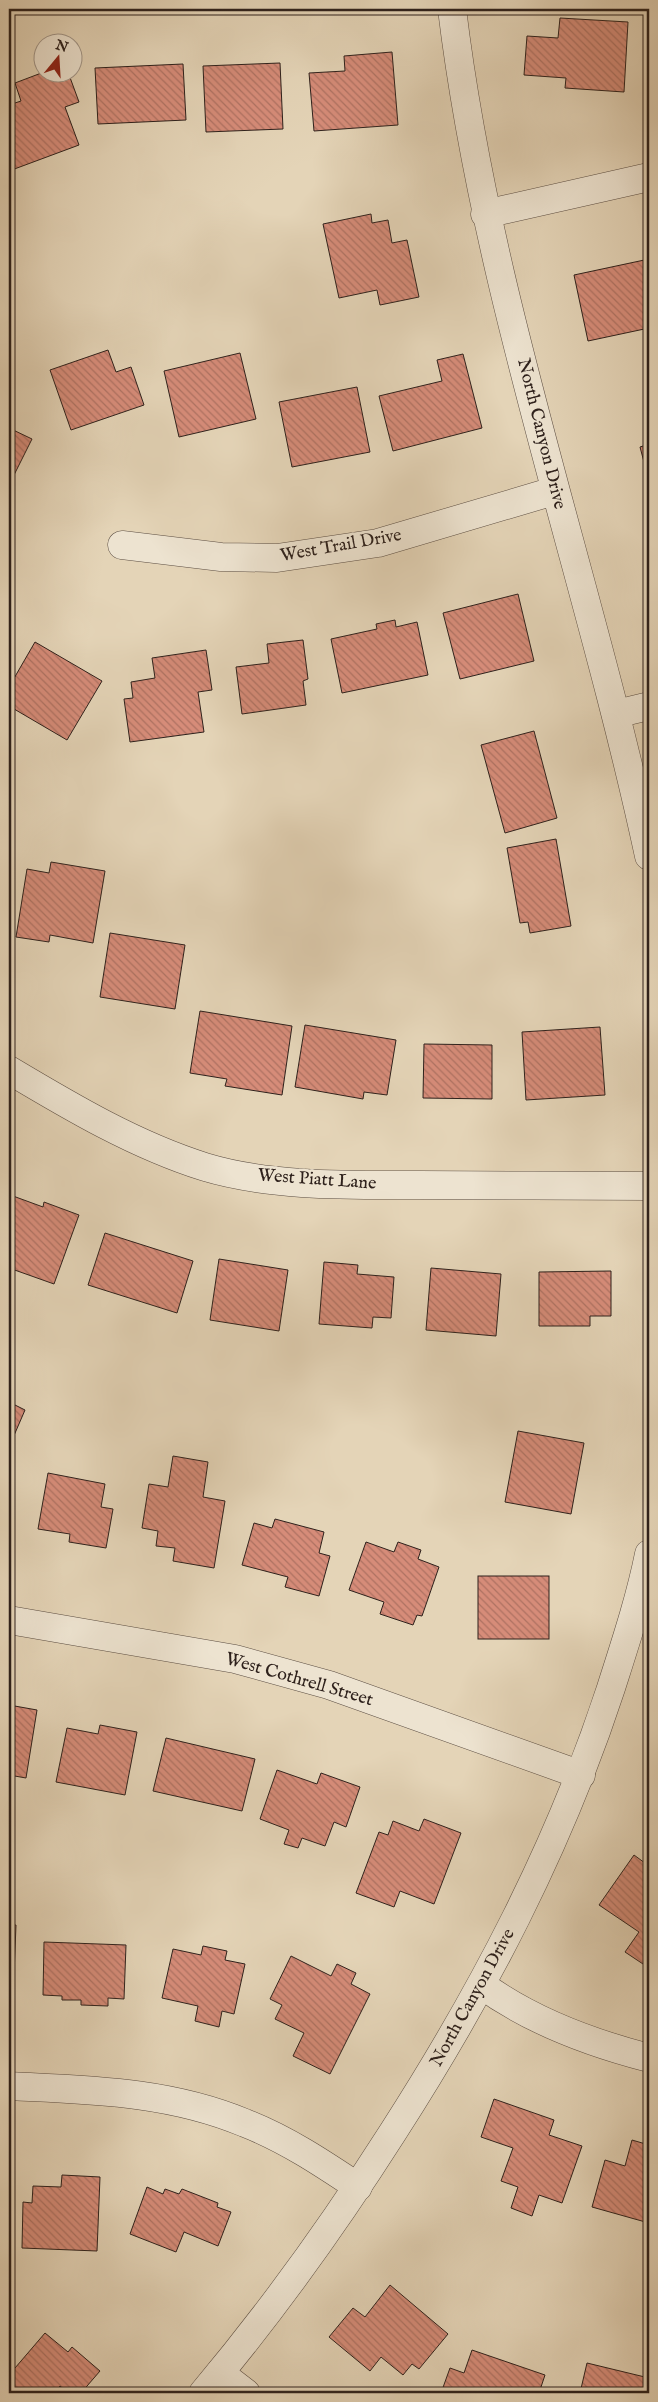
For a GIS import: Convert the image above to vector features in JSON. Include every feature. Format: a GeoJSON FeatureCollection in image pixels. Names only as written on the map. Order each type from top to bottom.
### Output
{"type":"FeatureCollection","features":[{"type":"Feature","properties":{"kind":"street","name":"North Canyon Drive"},"geometry":{"type":"LineString","coordinates":[[452,9],[459,71],[485,214],[554,491],[616,714],[649,856]]}},
{"type":"Feature","properties":{"kind":"street"},"geometry":{"type":"LineString","coordinates":[[485,214],[649,177]]}},
{"type":"Feature","properties":{"kind":"street","name":"West Trail Drive"},"geometry":{"type":"LineString","coordinates":[[122,545],[222,557],[278,558],[378,543],[554,491]]}},
{"type":"Feature","properties":{"kind":"street"},"geometry":{"type":"LineString","coordinates":[[616,714],[649,706]]}},
{"type":"Feature","properties":{"kind":"street","name":"West Piatt Lane"},"geometry":{"type":"LineString","coordinates":[[9,1070],[98,1121],[147,1144],[206,1167],[256,1177],[372,1185],[649,1186]]}},
{"type":"Feature","properties":{"kind":"street","name":"North Canyon Drive"},"geometry":{"type":"LineString","coordinates":[[211,2383],[299,2271],[358,2187],[428,2078],[482,1985],[527,1898],[581,1775],[623,1652],[649,1558]]}},
{"type":"Feature","properties":{"kind":"street","name":"West Cothrell Street"},"geometry":{"type":"LineString","coordinates":[[9,1620],[235,1659],[329,1685],[581,1775]]}},
{"type":"Feature","properties":{"kind":"street"},"geometry":{"type":"LineString","coordinates":[[482,1985],[504,2001],[568,2032],[649,2058]]}},
{"type":"Feature","properties":{"kind":"street"},"geometry":{"type":"LineString","coordinates":[[9,2086],[120,2091],[184,2102],[245,2122],[304,2152],[358,2187]]}},
{"type":"Feature","properties":{"kind":"street"},"geometry":{"type":"LineString","coordinates":[[211,2383],[246,2393]]}},
{"type":"Feature","properties":{"kind":"building"},"geometry":{"type":"Polygon","coordinates":[[[560,18],[628,22],[624,92],[565,88],[566,78],[524,75],[527,36],[558,38],[560,18]]]}},
{"type":"Feature","properties":{"kind":"building"},"geometry":{"type":"Polygon","coordinates":[[[392,52],[398,125],[314,131],[309,73],[345,71],[344,56],[392,52]]]}},
{"type":"Feature","properties":{"kind":"building"},"geometry":{"type":"Polygon","coordinates":[[[280,63],[283,129],[206,132],[203,66],[280,63]]]}},
{"type":"Feature","properties":{"kind":"building"},"geometry":{"type":"Polygon","coordinates":[[[183,64],[186,120],[98,124],[95,68],[183,64]]]}},
{"type":"Feature","properties":{"kind":"building"},"geometry":{"type":"Polygon","coordinates":[[[32,77],[32,82],[72,82],[79,102],[65,107],[79,145],[9,171],[9,105],[21,101],[15,83],[32,77]]]}},
{"type":"Feature","properties":{"kind":"building"},"geometry":{"type":"Polygon","coordinates":[[[371,214],[372,223],[388,220],[392,243],[407,240],[419,297],[380,305],[377,290],[339,298],[323,224],[371,214]]]}},
{"type":"Feature","properties":{"kind":"building"},"geometry":{"type":"Polygon","coordinates":[[[649,259],[649,328],[588,341],[574,275],[649,259]]]}},
{"type":"Feature","properties":{"kind":"building"},"geometry":{"type":"Polygon","coordinates":[[[108,350],[116,372],[131,367],[144,405],[71,430],[50,370],[108,350]]]}},
{"type":"Feature","properties":{"kind":"building"},"geometry":{"type":"Polygon","coordinates":[[[240,353],[256,419],[179,437],[164,371],[240,353]]]}},
{"type":"Feature","properties":{"kind":"building"},"geometry":{"type":"Polygon","coordinates":[[[463,354],[482,428],[393,451],[379,396],[442,381],[437,360],[463,354]]]}},
{"type":"Feature","properties":{"kind":"building"},"geometry":{"type":"Polygon","coordinates":[[[357,387],[370,452],[292,467],[279,402],[357,387]]]}},
{"type":"Feature","properties":{"kind":"building"},"geometry":{"type":"Polygon","coordinates":[[[9,428],[32,439],[9,485],[9,428]]]}},
{"type":"Feature","properties":{"kind":"building"},"geometry":{"type":"Polygon","coordinates":[[[649,444],[649,481],[640,447],[649,444]]]}},
{"type":"Feature","properties":{"kind":"building"},"geometry":{"type":"Polygon","coordinates":[[[518,594],[534,661],[460,679],[443,613],[518,594]]]}},
{"type":"Feature","properties":{"kind":"building"},"geometry":{"type":"Polygon","coordinates":[[[395,620],[396,627],[417,622],[428,675],[342,693],[331,639],[377,629],[376,624],[395,620]]]}},
{"type":"Feature","properties":{"kind":"building"},"geometry":{"type":"Polygon","coordinates":[[[303,640],[308,679],[303,681],[306,705],[242,714],[236,667],[269,663],[267,644],[303,640]]]}},
{"type":"Feature","properties":{"kind":"building"},"geometry":{"type":"Polygon","coordinates":[[[35,642],[102,681],[67,740],[9,706],[9,687],[35,642]]]}},
{"type":"Feature","properties":{"kind":"building"},"geometry":{"type":"Polygon","coordinates":[[[206,650],[212,690],[198,692],[204,732],[130,742],[124,699],[133,698],[131,682],[155,678],[152,658],[206,650]]]}},
{"type":"Feature","properties":{"kind":"building"},"geometry":{"type":"Polygon","coordinates":[[[534,731],[557,818],[505,833],[481,745],[534,731]]]}},
{"type":"Feature","properties":{"kind":"building"},"geometry":{"type":"Polygon","coordinates":[[[556,839],[571,926],[530,933],[528,922],[520,923],[507,848],[556,839]]]}},
{"type":"Feature","properties":{"kind":"building"},"geometry":{"type":"Polygon","coordinates":[[[51,862],[105,871],[93,943],[50,935],[49,942],[16,937],[27,869],[49,873],[51,862]]]}},
{"type":"Feature","properties":{"kind":"building"},"geometry":{"type":"Polygon","coordinates":[[[110,933],[185,945],[175,1009],[100,997],[110,933]]]}},
{"type":"Feature","properties":{"kind":"building"},"geometry":{"type":"Polygon","coordinates":[[[200,1011],[292,1026],[282,1095],[225,1086],[227,1079],[190,1073],[200,1011]]]}},
{"type":"Feature","properties":{"kind":"building"},"geometry":{"type":"Polygon","coordinates":[[[305,1025],[396,1040],[387,1095],[364,1092],[363,1099],[295,1087],[305,1025]]]}},
{"type":"Feature","properties":{"kind":"building"},"geometry":{"type":"Polygon","coordinates":[[[600,1027],[605,1095],[526,1100],[522,1032],[600,1027]]]}},
{"type":"Feature","properties":{"kind":"building"},"geometry":{"type":"Polygon","coordinates":[[[424,1044],[492,1045],[492,1099],[423,1098],[424,1044]]]}},
{"type":"Feature","properties":{"kind":"building"},"geometry":{"type":"Polygon","coordinates":[[[13,1196],[43,1207],[44,1202],[79,1215],[54,1284],[9,1268],[9,1206],[13,1196]]]}},
{"type":"Feature","properties":{"kind":"building"},"geometry":{"type":"Polygon","coordinates":[[[105,1233],[193,1261],[177,1313],[88,1285],[105,1233]]]}},
{"type":"Feature","properties":{"kind":"building"},"geometry":{"type":"Polygon","coordinates":[[[219,1259],[288,1270],[279,1331],[210,1320],[219,1259]]]}},
{"type":"Feature","properties":{"kind":"building"},"geometry":{"type":"Polygon","coordinates":[[[324,1262],[358,1265],[357,1274],[394,1277],[391,1318],[373,1317],[372,1328],[319,1324],[324,1262]]]}},
{"type":"Feature","properties":{"kind":"building"},"geometry":{"type":"Polygon","coordinates":[[[431,1268],[501,1274],[496,1336],[426,1330],[431,1268]]]}},
{"type":"Feature","properties":{"kind":"building"},"geometry":{"type":"Polygon","coordinates":[[[611,1271],[611,1316],[590,1316],[590,1326],[539,1326],[539,1272],[611,1271]]]}},
{"type":"Feature","properties":{"kind":"building"},"geometry":{"type":"Polygon","coordinates":[[[9,1402],[25,1410],[9,1447],[9,1402]]]}},
{"type":"Feature","properties":{"kind":"building"},"geometry":{"type":"Polygon","coordinates":[[[518,1431],[584,1443],[571,1514],[505,1502],[518,1431]]]}},
{"type":"Feature","properties":{"kind":"building"},"geometry":{"type":"Polygon","coordinates":[[[173,1456],[208,1462],[203,1497],[225,1501],[214,1568],[173,1561],[175,1548],[156,1546],[158,1531],[142,1528],[149,1484],[168,1487],[173,1456]]]}},
{"type":"Feature","properties":{"kind":"building"},"geometry":{"type":"Polygon","coordinates":[[[48,1473],[105,1484],[101,1507],[113,1509],[106,1548],[69,1542],[70,1534],[38,1529],[48,1473]]]}},
{"type":"Feature","properties":{"kind":"building"},"geometry":{"type":"Polygon","coordinates":[[[275,1519],[324,1532],[319,1553],[330,1556],[319,1596],[285,1587],[288,1577],[242,1565],[254,1523],[272,1528],[275,1519]]]}},
{"type":"Feature","properties":{"kind":"building"},"geometry":{"type":"Polygon","coordinates":[[[366,1542],[394,1552],[398,1542],[421,1550],[418,1559],[439,1567],[422,1616],[417,1615],[413,1625],[380,1614],[384,1602],[349,1590],[366,1542]]]}},
{"type":"Feature","properties":{"kind":"building"},"geometry":{"type":"Polygon","coordinates":[[[478,1576],[549,1576],[549,1639],[478,1639],[478,1576]]]}},
{"type":"Feature","properties":{"kind":"building"},"geometry":{"type":"Polygon","coordinates":[[[9,1705],[37,1710],[26,1778],[9,1775],[9,1705]]]}},
{"type":"Feature","properties":{"kind":"building"},"geometry":{"type":"Polygon","coordinates":[[[100,1725],[137,1732],[125,1795],[56,1782],[67,1728],[98,1734],[100,1725]]]}},
{"type":"Feature","properties":{"kind":"building"},"geometry":{"type":"Polygon","coordinates":[[[166,1738],[255,1759],[242,1811],[153,1791],[166,1738]]]}},
{"type":"Feature","properties":{"kind":"building"},"geometry":{"type":"Polygon","coordinates":[[[277,1770],[317,1784],[321,1773],[360,1787],[346,1827],[334,1822],[325,1846],[302,1838],[298,1848],[284,1844],[289,1830],[260,1819],[277,1770]]]}},
{"type":"Feature","properties":{"kind":"building"},"geometry":{"type":"Polygon","coordinates":[[[424,1819],[461,1833],[434,1904],[400,1891],[394,1907],[356,1893],[379,1832],[388,1835],[393,1821],[419,1831],[424,1819]]]}},
{"type":"Feature","properties":{"kind":"building"},"geometry":{"type":"Polygon","coordinates":[[[634,1855],[649,1866],[649,1968],[625,1952],[639,1932],[599,1905],[634,1855]]]}},
{"type":"Feature","properties":{"kind":"building"},"geometry":{"type":"Polygon","coordinates":[[[9,1925],[16,1925],[13,1999],[9,1999],[9,1925]]]}},
{"type":"Feature","properties":{"kind":"building"},"geometry":{"type":"Polygon","coordinates":[[[44,1942],[126,1945],[124,1999],[108,1998],[108,2006],[81,2005],[81,2000],[62,2000],[62,1996],[43,1995],[44,1942]]]}},
{"type":"Feature","properties":{"kind":"building"},"geometry":{"type":"Polygon","coordinates":[[[203,1946],[227,1951],[225,1960],[245,1964],[234,2014],[222,2011],[219,2027],[195,2021],[198,2006],[162,1998],[173,1949],[201,1955],[203,1946]]]}},
{"type":"Feature","properties":{"kind":"building"},"geometry":{"type":"Polygon","coordinates":[[[291,1956],[331,1976],[337,1964],[356,1973],[351,1984],[370,1994],[330,2074],[293,2056],[304,2033],[275,2019],[282,2005],[270,1999],[291,1956]]]}},
{"type":"Feature","properties":{"kind":"building"},"geometry":{"type":"Polygon","coordinates":[[[494,2099],[554,2120],[549,2135],[582,2146],[562,2203],[539,2195],[532,2216],[511,2208],[518,2187],[501,2181],[513,2148],[481,2137],[494,2099]]]}},
{"type":"Feature","properties":{"kind":"building"},"geometry":{"type":"Polygon","coordinates":[[[632,2140],[649,2145],[649,2223],[592,2207],[605,2160],[625,2166],[632,2140]]]}},
{"type":"Feature","properties":{"kind":"building"},"geometry":{"type":"Polygon","coordinates":[[[62,2175],[100,2177],[97,2251],[22,2248],[23,2202],[32,2203],[33,2186],[61,2187],[62,2175]]]}},
{"type":"Feature","properties":{"kind":"building"},"geometry":{"type":"Polygon","coordinates":[[[147,2187],[163,2194],[165,2189],[179,2194],[182,2189],[218,2203],[217,2207],[231,2212],[218,2246],[184,2232],[176,2252],[130,2234],[147,2187]]]}},
{"type":"Feature","properties":{"kind":"building"},"geometry":{"type":"Polygon","coordinates":[[[390,2285],[448,2334],[419,2369],[412,2364],[403,2375],[381,2357],[370,2371],[329,2337],[353,2308],[365,2317],[390,2285]]]}},
{"type":"Feature","properties":{"kind":"building"},"geometry":{"type":"Polygon","coordinates":[[[45,2333],[68,2352],[72,2347],[100,2371],[81,2393],[68,2393],[60,2386],[54,2393],[21,2393],[9,2382],[9,2375],[45,2333]]]}},
{"type":"Feature","properties":{"kind":"building"},"geometry":{"type":"Polygon","coordinates":[[[472,2350],[545,2375],[539,2393],[441,2393],[450,2368],[464,2373],[472,2350]]]}},
{"type":"Feature","properties":{"kind":"building"},"geometry":{"type":"Polygon","coordinates":[[[587,2363],[649,2378],[649,2393],[580,2393],[587,2363]]]}}]}
